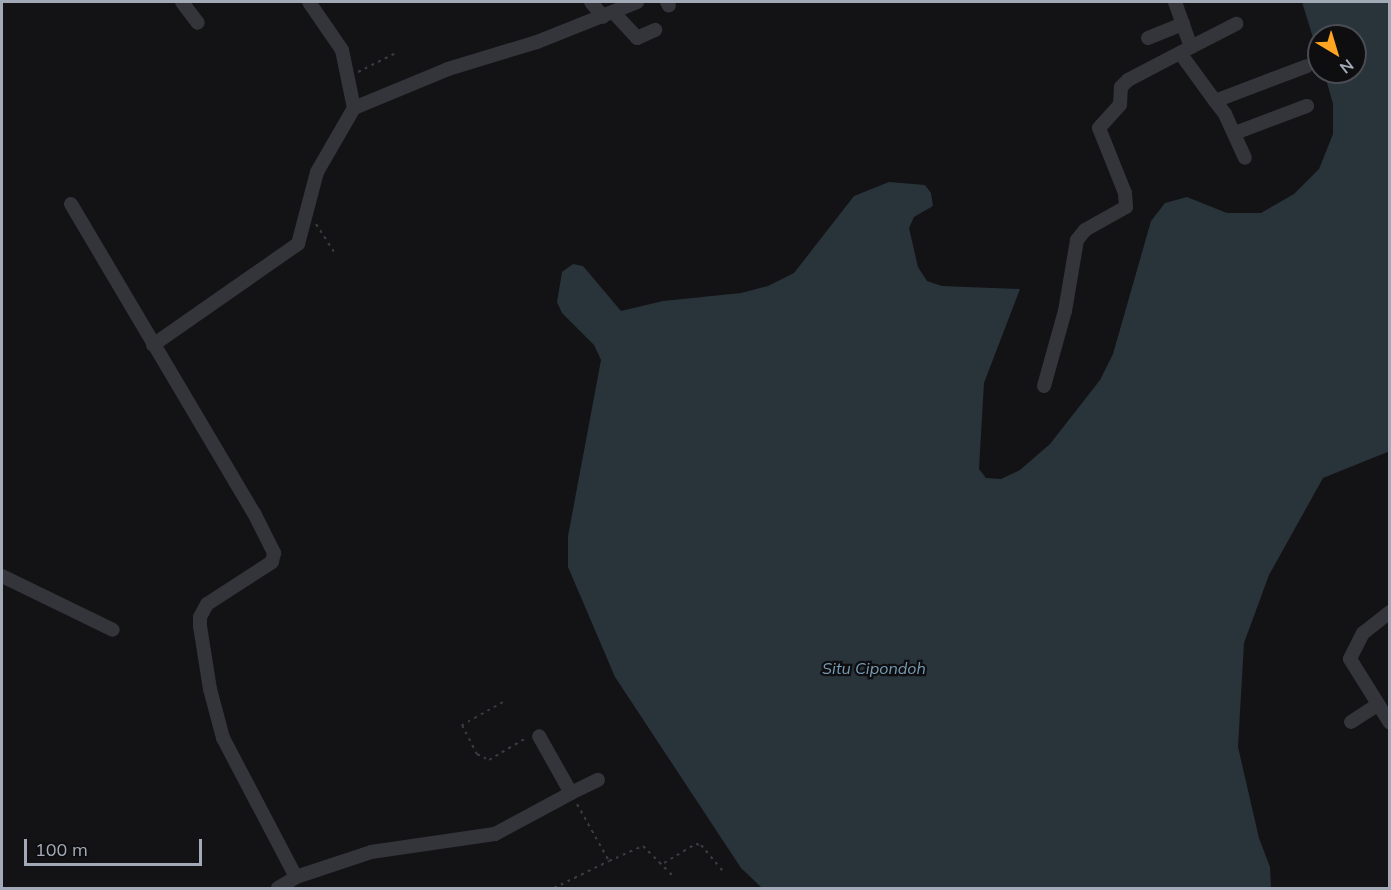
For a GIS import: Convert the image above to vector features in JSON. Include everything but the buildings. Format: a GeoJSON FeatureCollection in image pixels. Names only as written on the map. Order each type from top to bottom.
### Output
{"type":"FeatureCollection","features":[{"type":"Feature","properties":{"kind":"street"},"geometry":{"type":"LineString","coordinates":[[182,2],[198,22]]}},
{"type":"Feature","properties":{"kind":"street"},"geometry":{"type":"LineString","coordinates":[[153,345],[290,253],[301,236],[317,172],[354,108],[350,75],[337,40],[309,2]]}},
{"type":"Feature","properties":{"kind":"street"},"geometry":{"type":"LineString","coordinates":[[591,2],[637,38],[655,30]]}},
{"type":"Feature","properties":{"kind":"street"},"geometry":{"type":"LineString","coordinates":[[354,108],[448,69],[609,15],[637,2]]}},
{"type":"Feature","properties":{"kind":"street"},"geometry":{"type":"LineString","coordinates":[[1175,2],[1182,24],[1186,50],[1235,133],[1245,158]]}},
{"type":"Feature","properties":{"kind":"street"},"geometry":{"type":"LineString","coordinates":[[1148,38],[1182,24]]}},
{"type":"Feature","properties":{"kind":"street"},"geometry":{"type":"LineString","coordinates":[[1044,386],[1065,312],[1077,240],[1085,230],[1126,207],[1125,193],[1101,140],[1100,128],[1120,105],[1121,87],[1236,24]]}},
{"type":"Feature","properties":{"kind":"street"},"geometry":{"type":"LineString","coordinates":[[1215,101],[1307,66]]}},
{"type":"Feature","properties":{"kind":"street"},"geometry":{"type":"LineString","coordinates":[[1235,133],[1307,106]]}},
{"type":"Feature","properties":{"kind":"street"},"geometry":{"type":"LineString","coordinates":[[71,204],[153,345],[249,502],[274,553],[272,562],[207,603],[200,617],[200,626],[210,689],[223,738],[296,877]]}},
{"type":"Feature","properties":{"kind":"street"},"geometry":{"type":"LineString","coordinates":[[2,576],[113,630]]}},
{"type":"Feature","properties":{"kind":"street"},"geometry":{"type":"LineString","coordinates":[[1389,612],[1362,633],[1350,653],[1389,723]]}},
{"type":"Feature","properties":{"kind":"street"},"geometry":{"type":"LineString","coordinates":[[1351,722],[1377,705]]}},
{"type":"Feature","properties":{"kind":"street"},"geometry":{"type":"LineString","coordinates":[[539,736],[571,794]]}},
{"type":"Feature","properties":{"kind":"street"},"geometry":{"type":"LineString","coordinates":[[278,888],[296,877],[371,852],[471,835],[495,834],[598,780]]}},
{"type":"Feature","properties":{"kind":"path"},"geometry":{"type":"LineString","coordinates":[[350,75],[396,53]]}},
{"type":"Feature","properties":{"kind":"path"},"geometry":{"type":"LineString","coordinates":[[306,209],[334,252]]}},
{"type":"Feature","properties":{"kind":"path"},"geometry":{"type":"LineString","coordinates":[[503,702],[462,725],[482,759],[489,760],[530,736],[539,736]]}},
{"type":"Feature","properties":{"kind":"path"},"geometry":{"type":"LineString","coordinates":[[571,794],[609,861]]}},
{"type":"Feature","properties":{"kind":"path"},"geometry":{"type":"LineString","coordinates":[[664,863],[696,843],[724,872]]}},
{"type":"Feature","properties":{"kind":"path"},"geometry":{"type":"LineString","coordinates":[[554,888],[643,846],[664,863],[672,875]]}},
{"type":"Feature","properties":{"kind":"water","name":"Situ Cipondoh"},"geometry":{"type":"Polygon","coordinates":[[[1302,2],[1389,2],[1390,451],[1323,478],[1269,575],[1244,643],[1238,747],[1259,838],[1270,867],[1271,888],[762,888],[741,868],[615,677],[568,567],[568,536],[601,360],[594,345],[562,313],[557,302],[562,272],[573,264],[583,266],[621,311],[663,301],[741,293],[768,286],[794,273],[854,196],[889,182],[925,185],[931,193],[933,206],[914,217],[909,228],[918,267],[927,281],[942,286],[1020,289],[984,383],[979,469],[986,478],[1001,479],[1020,470],[1050,444],[1100,380],[1113,354],[1151,221],[1165,203],[1187,197],[1227,213],[1261,213],[1294,194],[1319,169],[1333,134],[1333,104],[1327,84],[1367,84],[1367,24],[1309,24],[1302,2]]]}}]}
